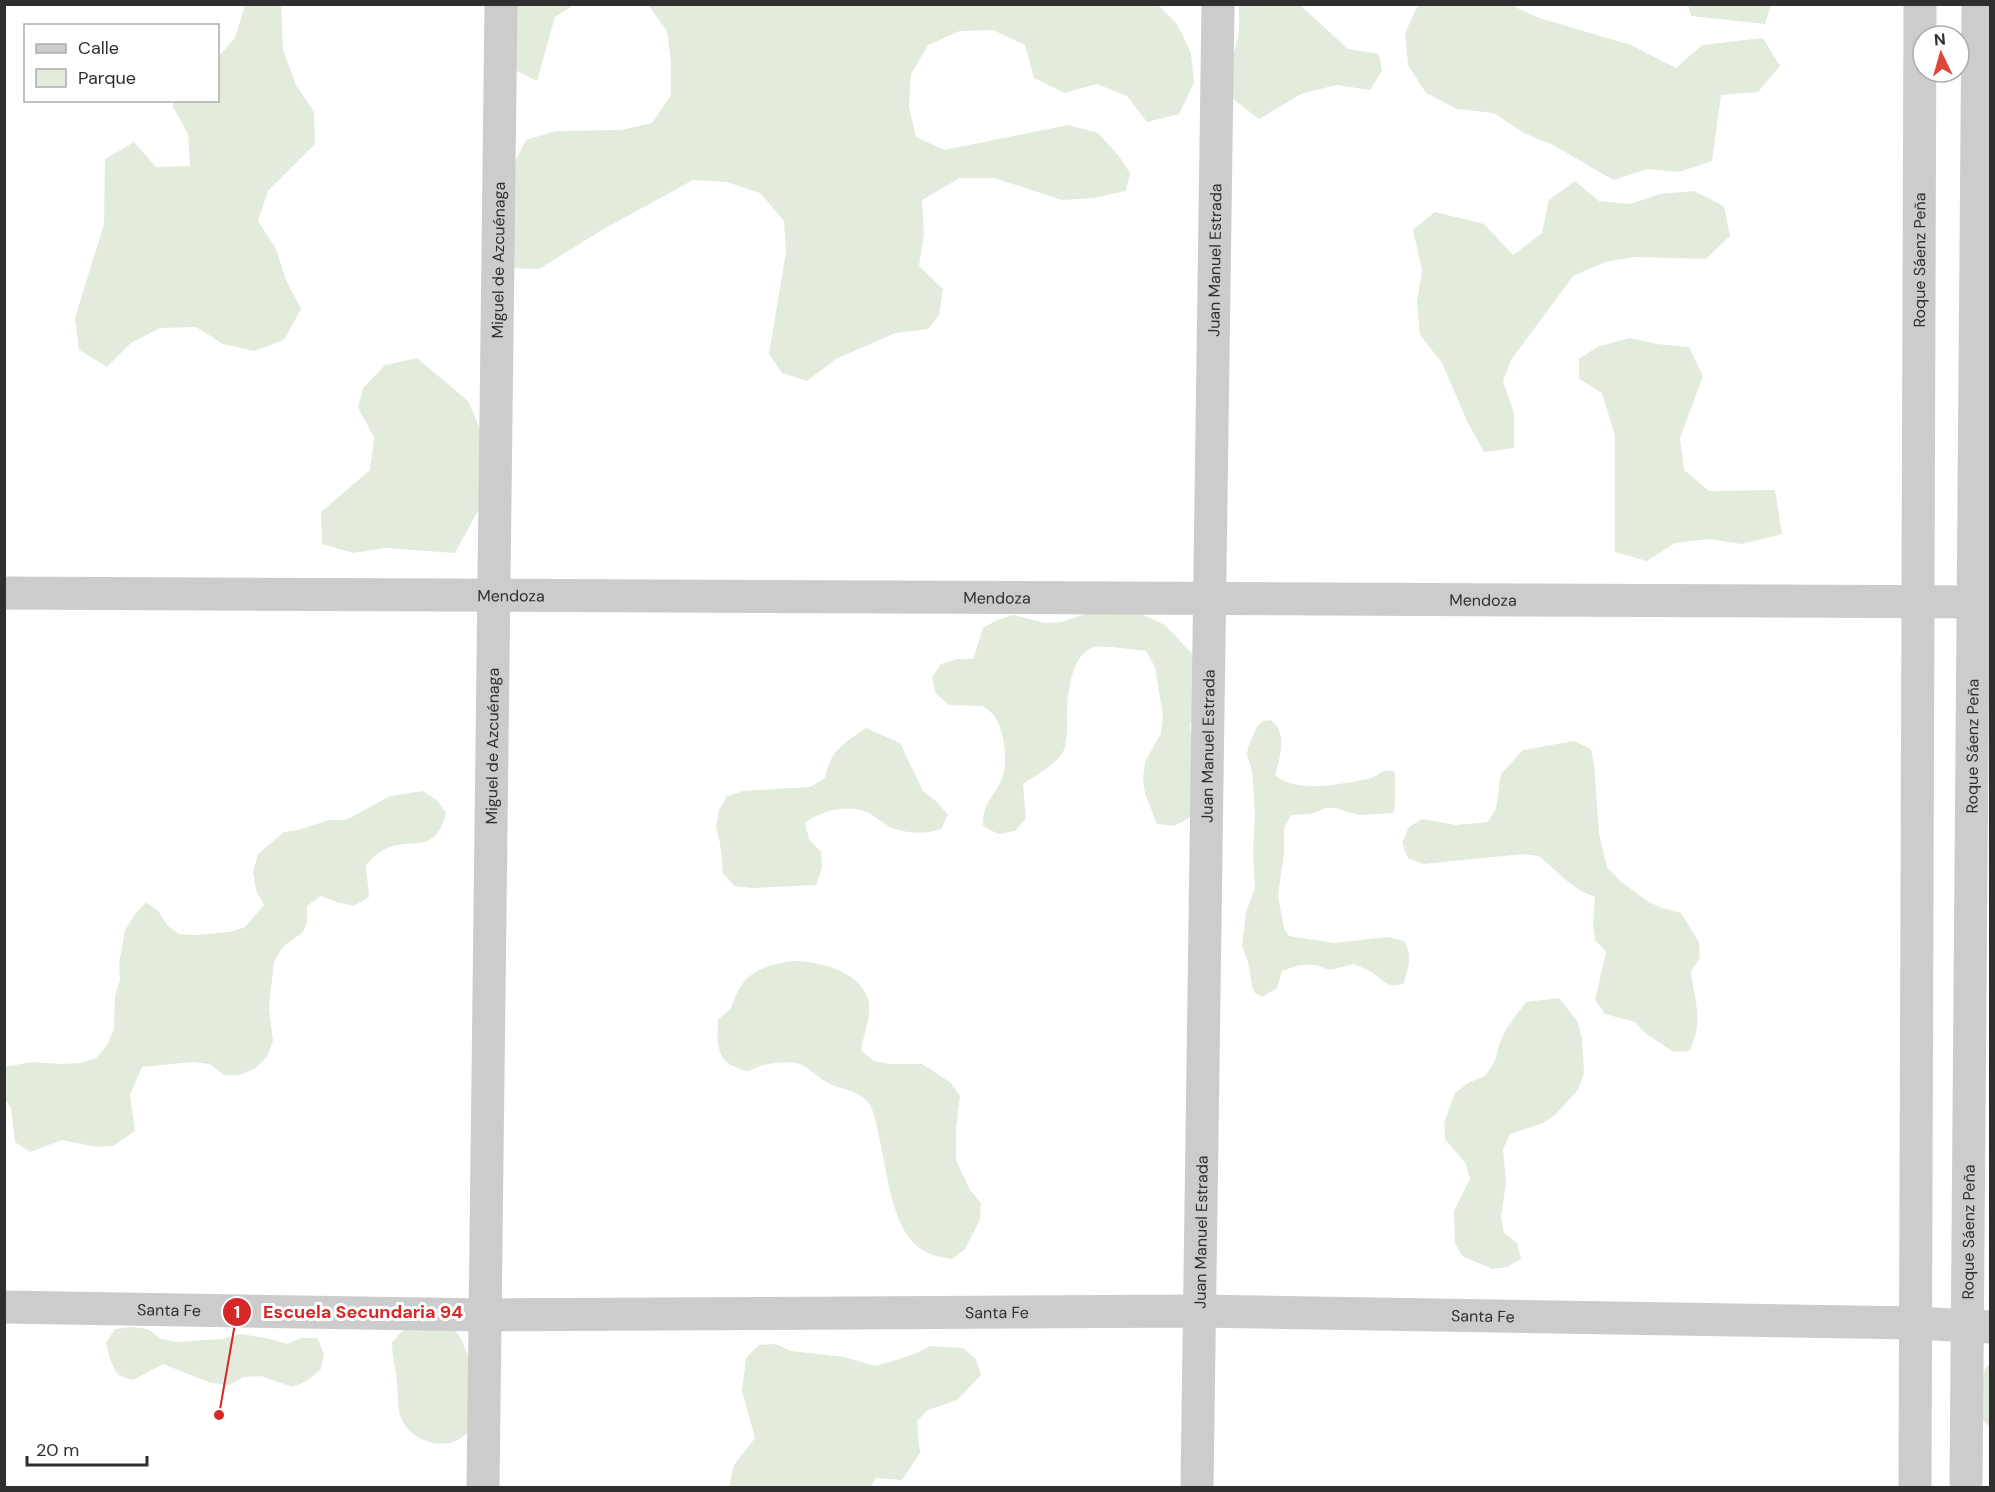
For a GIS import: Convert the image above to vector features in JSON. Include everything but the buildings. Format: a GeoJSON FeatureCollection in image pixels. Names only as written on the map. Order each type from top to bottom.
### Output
{"type":"FeatureCollection","features":[{"type":"Feature","properties":{"kind":"street","name":"Miguel de Azcuénaga"},"geometry":{"type":"LineString","coordinates":[[483,1488],[501,4]]}},
{"type":"Feature","properties":{"kind":"street","name":"Juan Manuel Estrada"},"geometry":{"type":"LineString","coordinates":[[1197,1488],[1218,4]]}},
{"type":"Feature","properties":{"kind":"street","name":"Roque Sáenz Peña"},"geometry":{"type":"LineString","coordinates":[[1915,1488],[1920,4]]}},
{"type":"Feature","properties":{"kind":"street","name":"Roque Sáenz Peña"},"geometry":{"type":"LineString","coordinates":[[1966,1488],[1979,1327],[1982,602],[1978,4]]}},
{"type":"Feature","properties":{"kind":"street","name":"Mendoza"},"geometry":{"type":"LineString","coordinates":[[4,593],[1982,602]]}},
{"type":"Feature","properties":{"kind":"street","name":"Santa Fe"},"geometry":{"type":"LineString","coordinates":[[4,1308],[485,1315],[1199,1311],[1915,1323],[1979,1327]]}},
{"type":"Feature","properties":{"kind":"green space"},"geometry":{"type":"Polygon","coordinates":[[[1299,4],[1348,49],[1379,54],[1382,71],[1370,90],[1337,85],[1303,93],[1259,119],[1233,99],[1230,67],[1239,34],[1239,5],[1299,4]]]}},
{"type":"Feature","properties":{"kind":"green space"},"geometry":{"type":"Polygon","coordinates":[[[1688,4],[1771,5],[1765,24],[1691,16],[1688,4]]]}},
{"type":"Feature","properties":{"kind":"green space"},"geometry":{"type":"Polygon","coordinates":[[[245,5],[281,5],[283,50],[296,85],[314,112],[315,144],[268,191],[258,221],[276,249],[286,280],[301,309],[284,340],[254,351],[223,344],[196,327],[160,328],[131,343],[107,367],[79,350],[75,318],[104,224],[105,159],[134,142],[156,167],[190,166],[188,134],[173,107],[174,102],[219,102],[219,56],[235,38],[245,5]]]}},
{"type":"Feature","properties":{"kind":"green space"},"geometry":{"type":"Polygon","coordinates":[[[512,5],[574,5],[555,17],[537,81],[507,66],[512,5]]]}},
{"type":"Feature","properties":{"kind":"green space"},"geometry":{"type":"Polygon","coordinates":[[[648,5],[1158,5],[1177,24],[1191,53],[1194,83],[1179,114],[1147,122],[1127,96],[1097,84],[1064,93],[1034,78],[1025,45],[993,30],[960,31],[928,45],[911,74],[909,107],[916,137],[944,150],[1068,125],[1098,133],[1119,156],[1130,173],[1126,191],[1094,198],[1062,200],[994,178],[960,178],[922,200],[924,234],[919,266],[943,289],[939,315],[928,329],[895,333],[836,359],[807,381],[782,373],[769,354],[786,252],[784,221],[760,193],[727,182],[693,180],[602,230],[539,269],[511,268],[511,169],[526,140],[556,131],[621,130],[652,123],[671,95],[671,63],[667,31],[648,5]]]}},
{"type":"Feature","properties":{"kind":"green space"},"geometry":{"type":"Polygon","coordinates":[[[1418,5],[1511,5],[1539,18],[1631,45],[1676,68],[1702,45],[1763,38],[1780,66],[1758,92],[1721,95],[1712,161],[1679,172],[1647,169],[1613,180],[1555,146],[1524,133],[1494,113],[1457,109],[1426,93],[1408,65],[1405,33],[1418,5]]]}},
{"type":"Feature","properties":{"kind":"green space"},"geometry":{"type":"Polygon","coordinates":[[[1575,181],[1599,201],[1630,204],[1660,194],[1694,191],[1724,206],[1730,236],[1706,259],[1636,257],[1605,262],[1573,276],[1511,360],[1503,381],[1514,413],[1514,448],[1484,452],[1468,423],[1442,363],[1420,335],[1417,302],[1422,270],[1413,230],[1435,212],[1484,224],[1513,255],[1542,233],[1549,200],[1575,181]]]}},
{"type":"Feature","properties":{"kind":"green space"},"geometry":{"type":"Polygon","coordinates":[[[1629,338],[1689,347],[1703,376],[1680,438],[1684,470],[1709,491],[1775,490],[1782,534],[1742,544],[1708,539],[1675,543],[1647,561],[1615,552],[1615,436],[1602,393],[1579,379],[1579,359],[1597,347],[1629,338]]]}},
{"type":"Feature","properties":{"kind":"green space"},"geometry":{"type":"Polygon","coordinates":[[[417,358],[468,401],[480,429],[487,494],[455,553],[385,548],[353,553],[322,544],[321,512],[370,470],[374,437],[358,408],[363,388],[385,365],[417,358]]]}},
{"type":"Feature","properties":{"kind":"green space"},"geometry":{"type":"Polygon","coordinates":[[[1109,606],[1126,607],[1165,625],[1199,661],[1199,709],[1190,724],[1198,804],[1189,818],[1174,826],[1157,824],[1145,794],[1143,778],[1145,762],[1161,733],[1163,716],[1155,667],[1146,651],[1095,647],[1080,657],[1072,676],[1063,752],[1050,766],[1023,784],[1026,818],[1015,831],[998,834],[983,826],[983,818],[986,807],[1003,776],[1005,751],[999,725],[993,715],[983,706],[949,705],[936,694],[932,677],[941,664],[957,659],[973,659],[983,628],[997,620],[1013,615],[1045,623],[1061,622],[1109,606]]]}},
{"type":"Feature","properties":{"kind":"green space"},"geometry":{"type":"Polygon","coordinates":[[[1271,720],[1280,732],[1281,738],[1275,775],[1284,781],[1320,786],[1368,779],[1382,772],[1395,772],[1393,813],[1359,815],[1335,808],[1326,808],[1310,814],[1291,815],[1284,828],[1284,853],[1278,896],[1284,929],[1289,936],[1334,943],[1388,937],[1404,941],[1409,957],[1404,983],[1390,985],[1354,964],[1330,970],[1315,965],[1299,965],[1282,971],[1277,988],[1262,997],[1255,993],[1242,946],[1246,912],[1255,888],[1253,854],[1255,813],[1252,771],[1247,755],[1257,727],[1263,721],[1271,720]]]}},
{"type":"Feature","properties":{"kind":"green space"},"geometry":{"type":"Polygon","coordinates":[[[866,728],[900,743],[923,791],[948,815],[941,829],[924,833],[907,832],[891,828],[871,814],[859,810],[843,809],[826,812],[805,823],[809,839],[821,852],[822,868],[816,885],[752,888],[735,886],[723,874],[716,827],[719,810],[727,796],[743,791],[810,787],[825,778],[831,760],[839,748],[866,728]]]}},
{"type":"Feature","properties":{"kind":"green space"},"geometry":{"type":"Polygon","coordinates":[[[1574,741],[1591,749],[1599,833],[1607,867],[1619,880],[1647,901],[1681,913],[1699,942],[1700,958],[1691,971],[1697,1021],[1694,1040],[1689,1051],[1674,1052],[1646,1034],[1635,1022],[1605,1014],[1595,1000],[1606,952],[1595,940],[1593,923],[1595,897],[1567,881],[1539,856],[1523,854],[1423,864],[1408,858],[1402,843],[1409,827],[1422,819],[1456,825],[1488,822],[1496,808],[1501,774],[1523,750],[1574,741]]]}},
{"type":"Feature","properties":{"kind":"green space"},"geometry":{"type":"Polygon","coordinates":[[[423,791],[437,800],[446,813],[441,827],[434,836],[427,841],[391,847],[376,855],[366,865],[369,897],[354,906],[321,896],[307,906],[307,922],[303,932],[284,946],[274,961],[269,1008],[273,1041],[267,1056],[256,1068],[240,1075],[224,1075],[210,1064],[193,1062],[142,1067],[130,1095],[135,1131],[113,1146],[96,1147],[62,1140],[30,1152],[15,1142],[11,1108],[5,1099],[5,1067],[31,1062],[80,1063],[96,1058],[107,1045],[114,1029],[115,996],[120,980],[119,964],[125,930],[146,902],[159,912],[167,925],[179,934],[230,932],[245,927],[264,905],[256,890],[253,872],[258,854],[284,832],[299,830],[329,820],[346,820],[390,796],[423,791]]]}},
{"type":"Feature","properties":{"kind":"green space"},"geometry":{"type":"Polygon","coordinates":[[[792,961],[825,965],[836,969],[856,981],[863,989],[868,999],[869,1011],[861,1050],[874,1061],[889,1064],[922,1064],[950,1082],[960,1096],[956,1128],[956,1160],[970,1190],[981,1203],[980,1220],[965,1249],[952,1259],[922,1250],[901,1225],[891,1194],[874,1117],[870,1105],[863,1097],[828,1083],[800,1064],[783,1062],[747,1071],[730,1065],[721,1055],[718,1041],[718,1019],[731,1008],[741,985],[760,970],[792,961]]]}},
{"type":"Feature","properties":{"kind":"green space"},"geometry":{"type":"Polygon","coordinates":[[[1559,998],[1578,1022],[1582,1039],[1584,1073],[1578,1090],[1555,1115],[1541,1124],[1510,1134],[1503,1149],[1506,1183],[1501,1217],[1504,1233],[1517,1243],[1521,1259],[1507,1267],[1492,1269],[1462,1256],[1455,1243],[1454,1211],[1470,1179],[1466,1164],[1445,1139],[1444,1123],[1455,1093],[1468,1083],[1485,1076],[1495,1061],[1506,1029],[1526,1002],[1559,998]]]}},
{"type":"Feature","properties":{"kind":"green space"},"geometry":{"type":"Polygon","coordinates":[[[131,1327],[148,1329],[161,1339],[177,1342],[222,1339],[241,1334],[287,1344],[301,1338],[317,1338],[324,1353],[321,1369],[308,1380],[293,1387],[261,1376],[244,1377],[229,1385],[211,1383],[163,1364],[133,1380],[118,1375],[110,1360],[106,1343],[115,1329],[131,1327]]]}},
{"type":"Feature","properties":{"kind":"green space"},"geometry":{"type":"Polygon","coordinates":[[[453,1327],[462,1340],[473,1369],[467,1434],[457,1441],[433,1443],[412,1433],[402,1420],[398,1407],[392,1342],[404,1330],[453,1327]]]}},
{"type":"Feature","properties":{"kind":"green space"},"geometry":{"type":"Polygon","coordinates":[[[776,1344],[791,1351],[844,1357],[876,1366],[912,1355],[930,1346],[963,1348],[976,1359],[981,1375],[957,1400],[928,1410],[917,1421],[920,1453],[902,1480],[876,1478],[870,1488],[729,1487],[734,1465],[755,1438],[742,1391],[746,1358],[759,1345],[776,1344]]]}},
{"type":"Feature","properties":{"kind":"green space"},"geometry":{"type":"Polygon","coordinates":[[[1990,1364],[1990,1427],[1979,1418],[1976,1401],[1985,1368],[1990,1364]]]}},
{"type":"Feature","properties":{"kind":"place","name":"Escuela Secundaria 94"},"geometry":{"type":"Point","coordinates":[219,1415]}}]}
